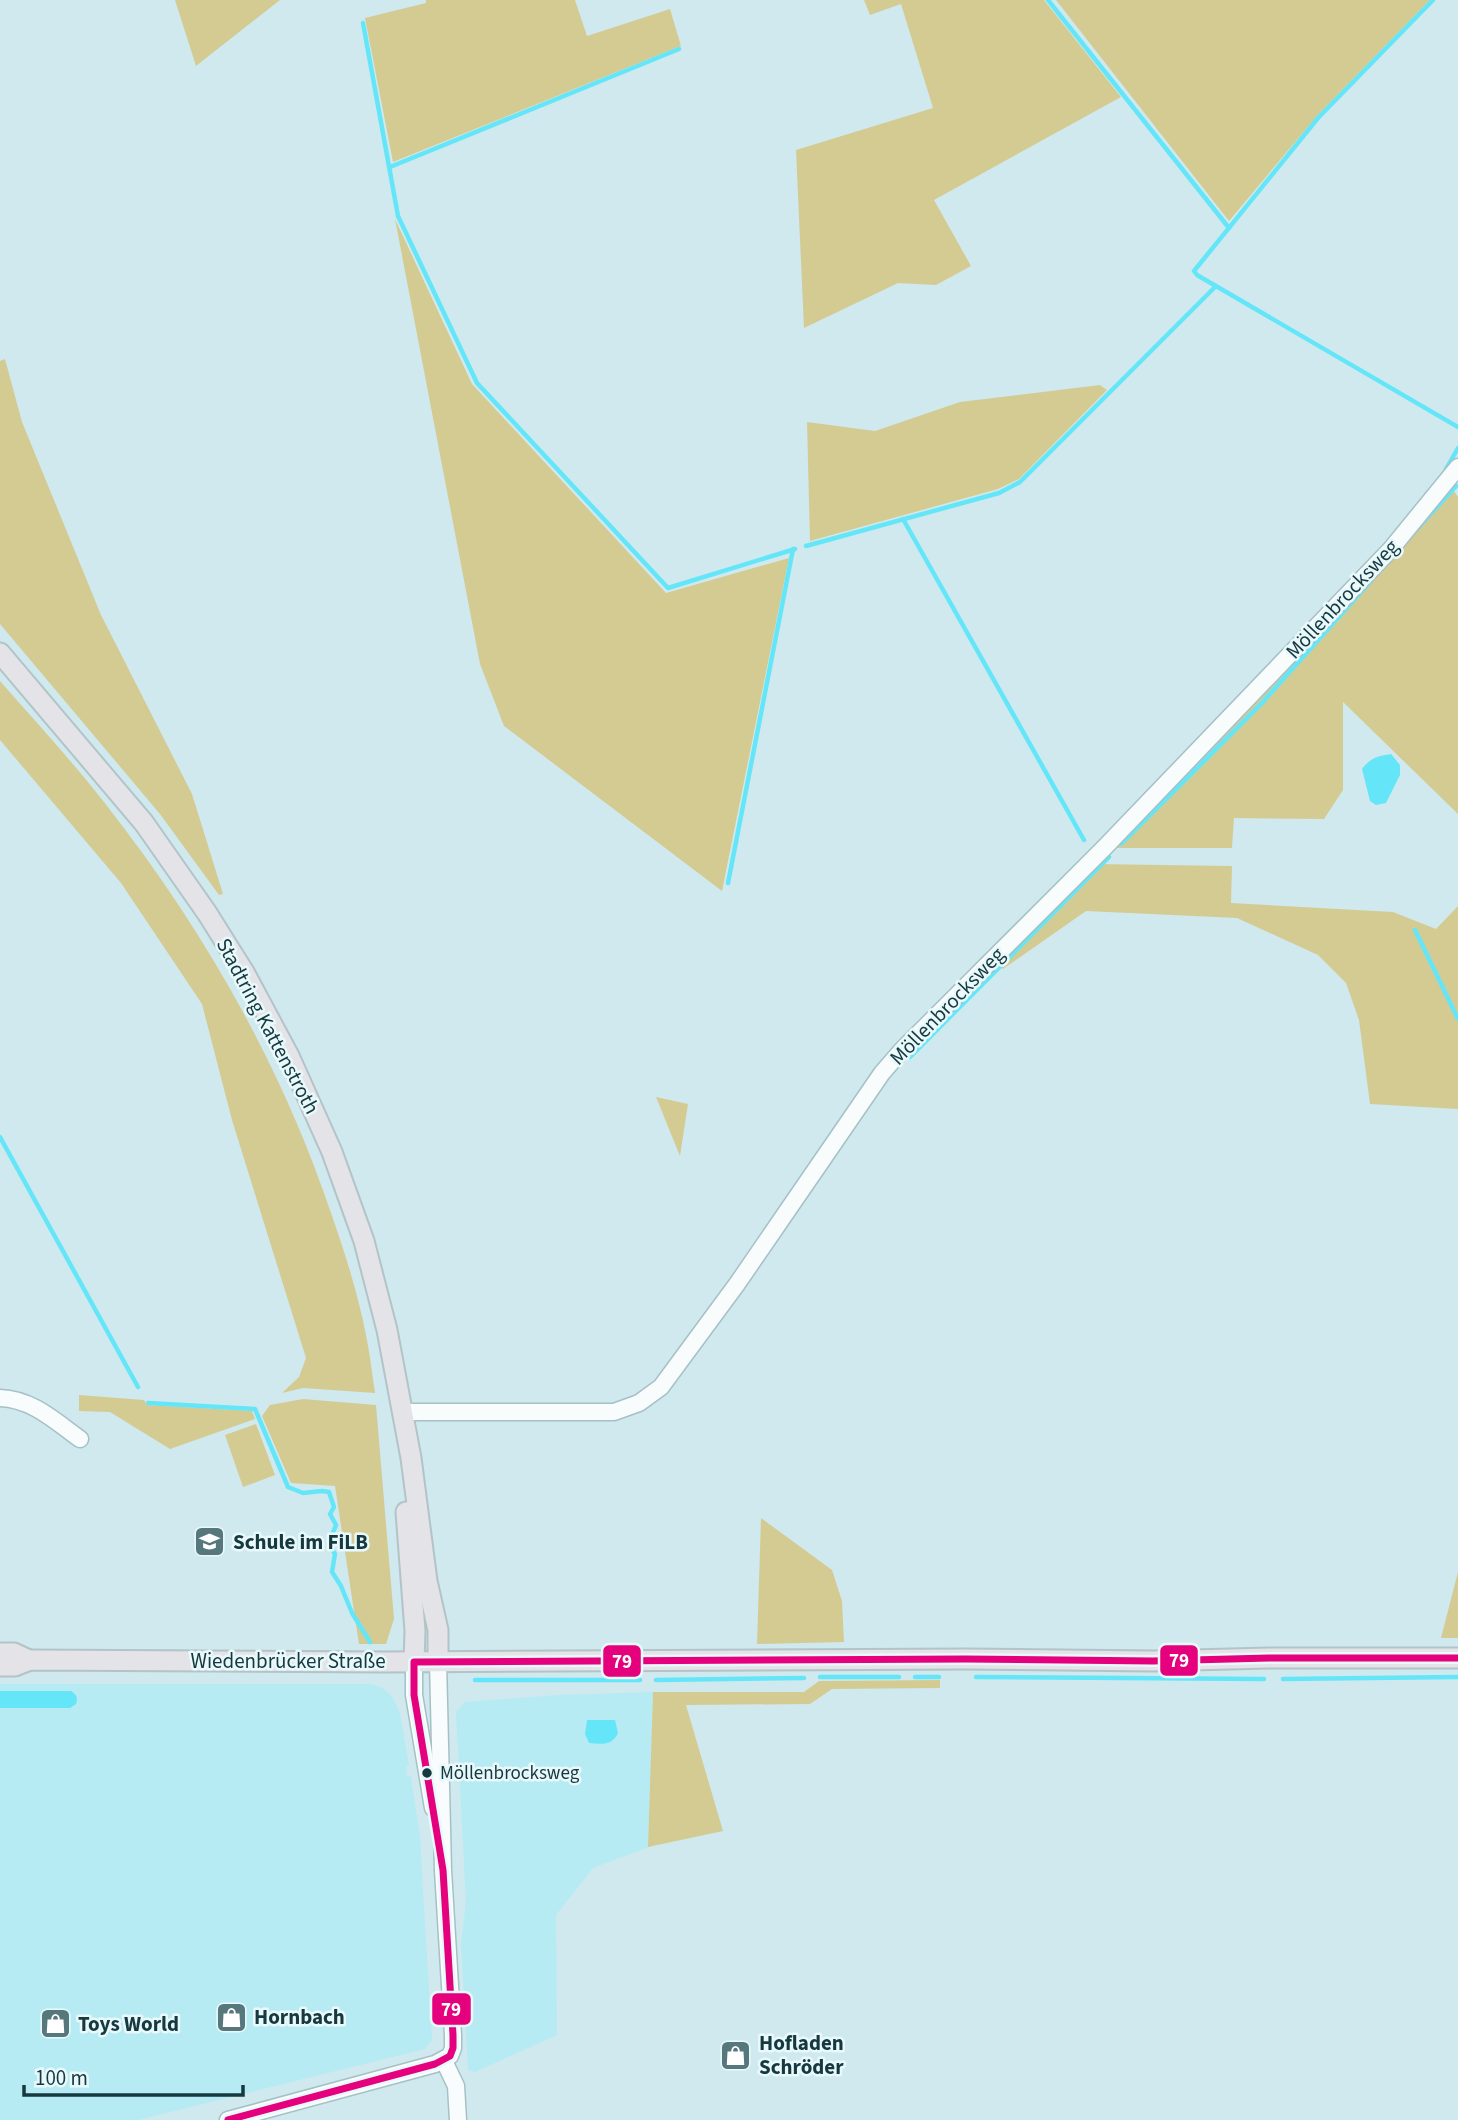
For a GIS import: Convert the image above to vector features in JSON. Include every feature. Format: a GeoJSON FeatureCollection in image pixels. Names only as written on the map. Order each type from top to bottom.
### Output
{"type":"FeatureCollection","features":[{"type":"Feature","properties":{"kind":"main road","name":"Stadtring Kattenstroth"},"geometry":{"type":"LineString","coordinates":[[0,653],[144,822],[207,913],[237,960],[283,1044],[332,1152],[364,1241],[387,1330],[411,1458],[427,1581],[438,1630],[438,1661]]}},
{"type":"Feature","properties":{"kind":"main road","name":"Stadtring Kattenstroth"},"geometry":{"type":"LineString","coordinates":[[403,1416],[401,1460],[415,1631],[414,1662]]}},
{"type":"Feature","properties":{"kind":"main road","name":"Wiedenbrücker Straße"},"geometry":{"type":"LineString","coordinates":[[0,1653],[14,1653],[30,1660]]}},
{"type":"Feature","properties":{"kind":"main road","name":"Wiedenbrücker Straße"},"geometry":{"type":"LineString","coordinates":[[0,1667],[15,1666],[30,1660],[1153,1661],[1458,1658]]}},
{"type":"Feature","properties":{"kind":"street","name":"Möllenbrocksweg"},"geometry":{"type":"LineString","coordinates":[[403,1416],[614,1412],[639,1403],[662,1387],[737,1284],[882,1073],[1105,847],[1382,559],[1453,474]]}},
{"type":"Feature","properties":{"kind":"street"},"geometry":{"type":"LineString","coordinates":[[0,1398],[14,1398],[30,1404],[80,1439]]}},
{"type":"Feature","properties":{"kind":"street"},"geometry":{"type":"LineString","coordinates":[[228,2120],[444,2061],[450,2056],[453,2035],[443,1870],[438,1661]]}},
{"type":"Feature","properties":{"kind":"street"},"geometry":{"type":"LineString","coordinates":[[414,1662],[414,1695],[443,1870]]}},
{"type":"Feature","properties":{"kind":"street"},"geometry":{"type":"LineString","coordinates":[[444,2061],[456,2086],[458,2120]]}},
{"type":"Feature","properties":{"kind":"shaded area"},"geometry":{"type":"Polygon","coordinates":[[[175,0],[280,0],[196,66],[175,0]]]}},
{"type":"Feature","properties":{"kind":"shaded area"},"geometry":{"type":"Polygon","coordinates":[[[426,0],[575,0],[587,36],[670,9],[681,46],[393,162],[365,18],[426,3],[426,0]]]}},
{"type":"Feature","properties":{"kind":"shaded area"},"geometry":{"type":"Polygon","coordinates":[[[864,0],[1044,0],[1121,97],[934,200],[971,266],[936,285],[898,283],[804,328],[796,150],[933,108],[901,4],[870,15],[864,0]]]}},
{"type":"Feature","properties":{"kind":"shaded area"},"geometry":{"type":"Polygon","coordinates":[[[1056,0],[1430,0],[1317,116],[1229,221],[1056,0]]]}},
{"type":"Feature","properties":{"kind":"shaded area"},"geometry":{"type":"Polygon","coordinates":[[[395,219],[472,384],[666,593],[789,558],[722,891],[504,726],[480,664],[395,219]]]}},
{"type":"Feature","properties":{"kind":"shaded area"},"geometry":{"type":"Polygon","coordinates":[[[5,359],[22,422],[101,615],[192,794],[223,894],[219,895],[160,814],[0,624],[0,361],[5,359]]]}},
{"type":"Feature","properties":{"kind":"shaded area"},"geometry":{"type":"Polygon","coordinates":[[[1100,385],[1107,390],[1019,479],[998,489],[810,541],[807,422],[875,431],[960,402],[1100,385]]]}},
{"type":"Feature","properties":{"kind":"shaded area"},"geometry":{"type":"Polygon","coordinates":[[[1452,488],[1458,497],[1458,814],[1343,702],[1343,790],[1324,819],[1234,818],[1232,848],[1108,848],[1256,703],[1452,488]]]}},
{"type":"Feature","properties":{"kind":"shaded area"},"geometry":{"type":"Polygon","coordinates":[[[0,681],[79,771],[140,849],[205,947],[263,1050],[311,1157],[341,1243],[363,1320],[375,1393],[303,1388],[282,1393],[299,1377],[306,1358],[232,1120],[202,1004],[121,883],[0,740],[0,681]]]}},
{"type":"Feature","properties":{"kind":"shaded area"},"geometry":{"type":"Polygon","coordinates":[[[1092,864],[1232,866],[1231,903],[1393,912],[1436,929],[1458,906],[1458,1109],[1370,1104],[1359,1020],[1346,983],[1318,955],[1237,918],[1086,911],[1003,969],[994,961],[1092,864]]]}},
{"type":"Feature","properties":{"kind":"shaded area"},"geometry":{"type":"Polygon","coordinates":[[[656,1097],[688,1104],[680,1156],[656,1097]]]}},
{"type":"Feature","properties":{"kind":"shaded area"},"geometry":{"type":"Polygon","coordinates":[[[79,1395],[144,1400],[147,1405],[252,1411],[255,1419],[170,1449],[110,1412],[79,1411],[79,1395]]]}},
{"type":"Feature","properties":{"kind":"shaded area"},"geometry":{"type":"Polygon","coordinates":[[[303,1399],[376,1405],[394,1619],[386,1644],[359,1644],[335,1486],[291,1483],[262,1416],[270,1405],[303,1399]]]}},
{"type":"Feature","properties":{"kind":"shaded area"},"geometry":{"type":"Polygon","coordinates":[[[256,1424],[275,1475],[243,1487],[225,1435],[256,1424]]]}},
{"type":"Feature","properties":{"kind":"shaded area"},"geometry":{"type":"Polygon","coordinates":[[[761,1518],[832,1570],[842,1601],[844,1642],[757,1644],[761,1518]]]}},
{"type":"Feature","properties":{"kind":"shaded area"},"geometry":{"type":"Polygon","coordinates":[[[1458,1572],[1458,1638],[1441,1638],[1458,1572]]]}},
{"type":"Feature","properties":{"kind":"shaded area"},"geometry":{"type":"Polygon","coordinates":[[[940,1680],[940,1688],[832,1689],[810,1704],[686,1705],[723,1831],[648,1847],[653,1692],[804,1692],[819,1681],[940,1680]]]}},
{"type":"Feature","properties":{"kind":"shaded area"},"geometry":{"type":"Polygon","coordinates":[[[0,1684],[372,1684],[392,1696],[400,1713],[409,1765],[406,1766],[407,1777],[411,1776],[420,1838],[432,2040],[425,2049],[138,2120],[0,2120],[0,1684]]]}},
{"type":"Feature","properties":{"kind":"shaded area"},"geometry":{"type":"Polygon","coordinates":[[[653,1692],[648,1847],[593,1868],[556,1915],[557,2035],[475,2072],[468,2070],[461,1944],[466,1901],[456,1712],[465,1702],[653,1692]]]}},
{"type":"Feature","properties":{"kind":"water"},"geometry":{"type":"Polygon","coordinates":[[[1391,754],[1400,765],[1400,775],[1386,803],[1376,805],[1370,801],[1362,769],[1375,758],[1391,754]]]}},
{"type":"Feature","properties":{"kind":"water"},"geometry":{"type":"Polygon","coordinates":[[[0,1691],[71,1691],[77,1700],[70,1708],[0,1708],[0,1691]]]}},
{"type":"Feature","properties":{"kind":"water"},"geometry":{"type":"Polygon","coordinates":[[[587,1720],[615,1720],[618,1733],[616,1737],[602,1744],[589,1743],[585,1734],[587,1720]]]}},
{"type":"Feature","properties":{"kind":"waterway"},"geometry":{"type":"LineString","coordinates":[[1048,0],[1229,228]]}},
{"type":"Feature","properties":{"kind":"waterway"},"geometry":{"type":"LineString","coordinates":[[1433,0],[1318,118],[1194,271],[1458,427]]}},
{"type":"Feature","properties":{"kind":"waterway"},"geometry":{"type":"LineString","coordinates":[[363,23],[398,216],[477,383],[668,588],[795,549]]}},
{"type":"Feature","properties":{"kind":"waterway"},"geometry":{"type":"LineString","coordinates":[[390,167],[679,49]]}},
{"type":"Feature","properties":{"kind":"waterway"},"geometry":{"type":"LineString","coordinates":[[806,546],[999,493],[1020,482],[1216,286]]}},
{"type":"Feature","properties":{"kind":"waterway"},"geometry":{"type":"LineString","coordinates":[[1448,472],[1446,469],[1458,448]]}},
{"type":"Feature","properties":{"kind":"waterway"},"geometry":{"type":"LineString","coordinates":[[1416,530],[1456,486]]}},
{"type":"Feature","properties":{"kind":"waterway"},"geometry":{"type":"LineString","coordinates":[[903,519],[1084,840]]}},
{"type":"Feature","properties":{"kind":"waterway"},"geometry":{"type":"LineString","coordinates":[[728,883],[793,549]]}},
{"type":"Feature","properties":{"kind":"waterway"},"geometry":{"type":"LineString","coordinates":[[1121,844],[1261,704],[1371,581]]}},
{"type":"Feature","properties":{"kind":"waterway"},"geometry":{"type":"LineString","coordinates":[[910,1057],[1109,857]]}},
{"type":"Feature","properties":{"kind":"waterway"},"geometry":{"type":"LineString","coordinates":[[1415,930],[1458,1019]]}},
{"type":"Feature","properties":{"kind":"waterway"},"geometry":{"type":"LineString","coordinates":[[0,1137],[138,1387]]}},
{"type":"Feature","properties":{"kind":"waterway"},"geometry":{"type":"LineString","coordinates":[[148,1403],[255,1409],[288,1487],[303,1493],[329,1492],[334,1507],[330,1514],[336,1525],[330,1540],[335,1554],[332,1572],[370,1642]]}},
{"type":"Feature","properties":{"kind":"waterway"},"geometry":{"type":"LineString","coordinates":[[820,1677],[899,1677]]}},
{"type":"Feature","properties":{"kind":"waterway"},"geometry":{"type":"LineString","coordinates":[[915,1677],[939,1677]]}},
{"type":"Feature","properties":{"kind":"waterway"},"geometry":{"type":"LineString","coordinates":[[976,1677],[1264,1679]]}},
{"type":"Feature","properties":{"kind":"waterway"},"geometry":{"type":"LineString","coordinates":[[1283,1679],[1458,1677]]}},
{"type":"Feature","properties":{"kind":"waterway"},"geometry":{"type":"LineString","coordinates":[[656,1680],[804,1678]]}},
{"type":"Feature","properties":{"kind":"waterway"},"geometry":{"type":"LineString","coordinates":[[475,1680],[640,1680]]}},
{"type":"Feature","properties":{"kind":"transit line","name":"79"},"geometry":{"type":"LineString","coordinates":[[228,2120],[435,2064],[450,2056],[453,2035],[443,1870],[414,1695],[414,1662],[1458,1658]]}},
{"type":"Feature","properties":{"kind":"place","name":"Schule im FiLB"},"geometry":{"type":"Point","coordinates":[210,1542]}},
{"type":"Feature","properties":{"kind":"place","name":"Möllenbrocksweg"},"geometry":{"type":"Point","coordinates":[427,1773]}},
{"type":"Feature","properties":{"kind":"place","name":"Hornbach"},"geometry":{"type":"Point","coordinates":[231,2017]}},
{"type":"Feature","properties":{"kind":"place","name":"Toys World"},"geometry":{"type":"Point","coordinates":[55,2024]}},
{"type":"Feature","properties":{"kind":"place","name":"Hofladen Schröder"},"geometry":{"type":"Point","coordinates":[736,2055]}}]}
